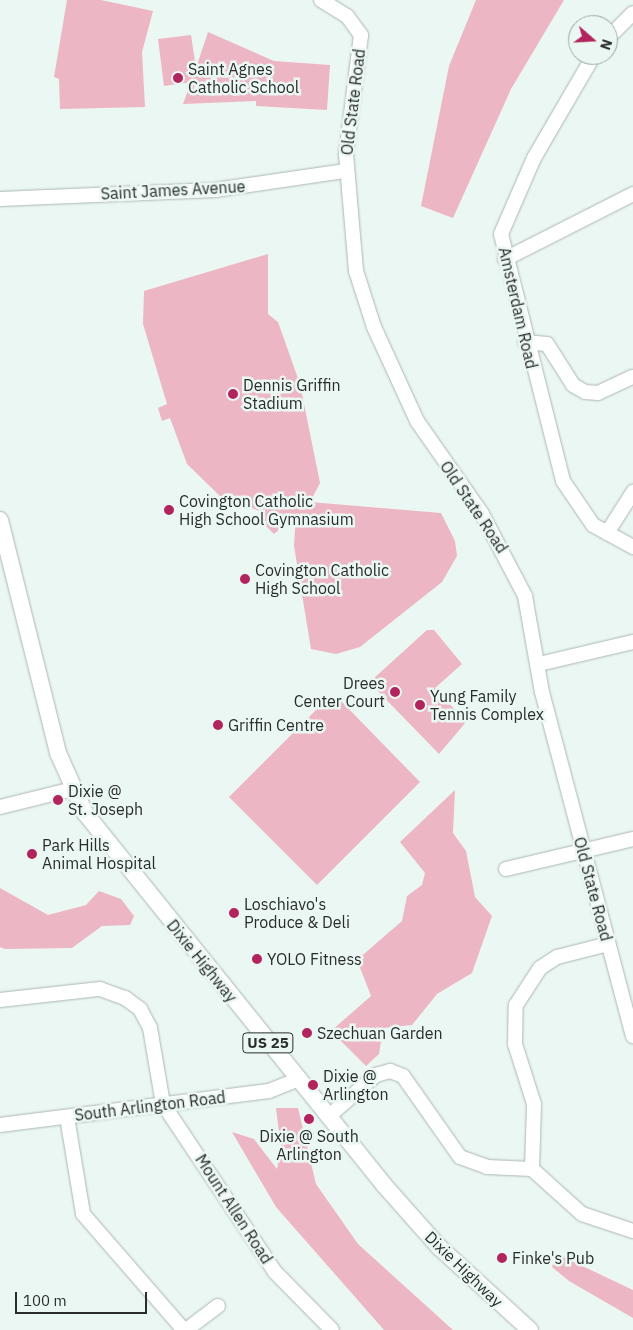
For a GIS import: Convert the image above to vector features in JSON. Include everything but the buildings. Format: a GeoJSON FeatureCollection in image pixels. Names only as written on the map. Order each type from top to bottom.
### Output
{"type":"FeatureCollection","features":[{"type":"Feature","properties":{"kind":"main road","name":"Dixie Highway"},"geometry":{"type":"LineString","coordinates":[[0,520],[58,753],[73,789],[106,841],[328,1117],[439,1247],[530,1330]]}},
{"type":"Feature","properties":{"kind":"street","name":"Old State Road"},"geometry":{"type":"LineString","coordinates":[[321,0],[347,16],[361,35],[346,171],[351,246],[374,326],[422,430],[482,514],[514,570],[529,607],[538,664],[583,850],[633,1036]]}},
{"type":"Feature","properties":{"kind":"street"},"geometry":{"type":"LineString","coordinates":[[618,28],[633,13]]}},
{"type":"Feature","properties":{"kind":"street","name":"Amsterdam Road"},"geometry":{"type":"LineString","coordinates":[[587,65],[570,90],[507,212],[501,234],[505,259],[525,342],[563,481],[594,524],[633,547]]}},
{"type":"Feature","properties":{"kind":"street","name":"Saint James Avenue"},"geometry":{"type":"LineString","coordinates":[[0,198],[216,190],[346,171]]}},
{"type":"Feature","properties":{"kind":"street"},"geometry":{"type":"LineString","coordinates":[[505,259],[633,194]]}},
{"type":"Feature","properties":{"kind":"street"},"geometry":{"type":"LineString","coordinates":[[525,342],[547,344],[573,385],[586,392],[598,393],[633,377]]}},
{"type":"Feature","properties":{"kind":"street"},"geometry":{"type":"LineString","coordinates":[[607,533],[633,492]]}},
{"type":"Feature","properties":{"kind":"street"},"geometry":{"type":"LineString","coordinates":[[538,664],[633,642]]}},
{"type":"Feature","properties":{"kind":"street"},"geometry":{"type":"LineString","coordinates":[[0,806],[73,789]]}},
{"type":"Feature","properties":{"kind":"street"},"geometry":{"type":"LineString","coordinates":[[506,869],[633,839]]}},
{"type":"Feature","properties":{"kind":"street"},"geometry":{"type":"LineString","coordinates":[[532,1169],[534,1104],[515,1044],[516,1005],[540,968],[557,957],[608,944]]}},
{"type":"Feature","properties":{"kind":"street"},"geometry":{"type":"LineString","coordinates":[[0,1000],[94,989],[125,998],[140,1009],[150,1028],[163,1104]]}},
{"type":"Feature","properties":{"kind":"street"},"geometry":{"type":"LineString","coordinates":[[328,1117],[376,1075],[390,1072],[407,1080],[460,1157],[487,1167],[532,1169],[582,1214],[633,1231]]}},
{"type":"Feature","properties":{"kind":"street","name":"South Arlington Road"},"geometry":{"type":"LineString","coordinates":[[0,1125],[269,1091],[298,1079]]}},
{"type":"Feature","properties":{"kind":"street","name":"Mount Allen Road"},"geometry":{"type":"LineString","coordinates":[[163,1104],[270,1265],[332,1330]]}},
{"type":"Feature","properties":{"kind":"street"},"geometry":{"type":"LineString","coordinates":[[66,1117],[83,1214],[185,1330],[218,1306]]}},
{"type":"Feature","properties":{"kind":"shaded area"},"geometry":{"type":"Polygon","coordinates":[[[67,0],[101,0],[153,11],[142,52],[145,107],[60,109],[59,79],[54,77],[67,0]]]}},
{"type":"Feature","properties":{"kind":"shaded area"},"geometry":{"type":"Polygon","coordinates":[[[476,0],[564,0],[511,89],[453,218],[421,206],[449,66],[476,0]]]}},
{"type":"Feature","properties":{"kind":"shaded area"},"geometry":{"type":"Polygon","coordinates":[[[208,32],[274,61],[330,65],[327,110],[256,106],[256,101],[183,104],[191,82],[164,86],[158,39],[191,35],[196,68],[208,32]]]}},
{"type":"Feature","properties":{"kind":"shaded area","name":"Dennis Griffin Stadium"},"geometry":{"type":"Polygon","coordinates":[[[268,254],[268,314],[278,322],[300,384],[320,483],[310,502],[441,513],[455,541],[457,556],[442,582],[360,647],[336,654],[311,649],[294,546],[296,515],[274,534],[265,525],[263,512],[222,498],[187,464],[170,418],[162,421],[158,408],[167,404],[143,324],[144,291],[268,254]]]}},
{"type":"Feature","properties":{"kind":"shaded area","name":"Yung Family Tennis Complex"},"geometry":{"type":"Polygon","coordinates":[[[427,630],[434,630],[462,664],[435,688],[466,722],[439,754],[373,686],[373,679],[427,630]]]}},
{"type":"Feature","properties":{"kind":"shaded area"},"geometry":{"type":"Polygon","coordinates":[[[342,702],[420,782],[317,885],[229,797],[319,707],[342,702]]]}},
{"type":"Feature","properties":{"kind":"shaded area"},"geometry":{"type":"Polygon","coordinates":[[[455,790],[453,833],[466,851],[475,897],[492,916],[472,973],[437,994],[412,1025],[383,1028],[379,1054],[366,1066],[331,1031],[371,996],[357,960],[402,921],[407,896],[422,885],[425,873],[400,842],[455,790]]]}},
{"type":"Feature","properties":{"kind":"shaded area"},"geometry":{"type":"Polygon","coordinates":[[[0,888],[48,915],[86,905],[99,891],[121,899],[134,916],[130,925],[102,926],[72,948],[5,949],[0,947],[0,888]]]}},
{"type":"Feature","properties":{"kind":"shaded area"},"geometry":{"type":"Polygon","coordinates":[[[276,1108],[298,1108],[316,1184],[358,1244],[453,1330],[384,1330],[276,1207],[232,1132],[254,1139],[277,1169],[281,1149],[276,1108]]]}},
{"type":"Feature","properties":{"kind":"shaded area"},"geometry":{"type":"Polygon","coordinates":[[[557,1254],[633,1290],[633,1318],[569,1281],[552,1267],[557,1254]]]}},
{"type":"Feature","properties":{"kind":"place","name":"Saint Agnes Catholic School"},"geometry":{"type":"Point","coordinates":[178,78]}},
{"type":"Feature","properties":{"kind":"place","name":"Dennis Griffin Stadium"},"geometry":{"type":"Point","coordinates":[233,394]}},
{"type":"Feature","properties":{"kind":"place","name":"Covington Catholic High School Gymnasium"},"geometry":{"type":"Point","coordinates":[169,510]}},
{"type":"Feature","properties":{"kind":"place","name":"Covington Catholic High School"},"geometry":{"type":"Point","coordinates":[245,579]}},
{"type":"Feature","properties":{"kind":"place","name":"Drees Center Court"},"geometry":{"type":"Point","coordinates":[395,692]}},
{"type":"Feature","properties":{"kind":"place","name":"Yung Family Tennis Complex"},"geometry":{"type":"Point","coordinates":[420,705]}},
{"type":"Feature","properties":{"kind":"place","name":"Griffin Centre"},"geometry":{"type":"Point","coordinates":[218,725]}},
{"type":"Feature","properties":{"kind":"place","name":"Dixie @ St. Joseph"},"geometry":{"type":"Point","coordinates":[58,800]}},
{"type":"Feature","properties":{"kind":"place","name":"Park Hills Animal Hospital"},"geometry":{"type":"Point","coordinates":[32,854]}},
{"type":"Feature","properties":{"kind":"place","name":"Loschiavo's Produce & Deli"},"geometry":{"type":"Point","coordinates":[234,913]}},
{"type":"Feature","properties":{"kind":"place","name":"YOLO Fitness"},"geometry":{"type":"Point","coordinates":[257,959]}},
{"type":"Feature","properties":{"kind":"place","name":"Szechuan Garden"},"geometry":{"type":"Point","coordinates":[307,1033]}},
{"type":"Feature","properties":{"kind":"place","name":"Dixie @ Arlington"},"geometry":{"type":"Point","coordinates":[313,1085]}},
{"type":"Feature","properties":{"kind":"place","name":"Dixie @ South Arlington"},"geometry":{"type":"Point","coordinates":[309,1119]}},
{"type":"Feature","properties":{"kind":"place","name":"Finke's Pub"},"geometry":{"type":"Point","coordinates":[502,1258]}}]}
